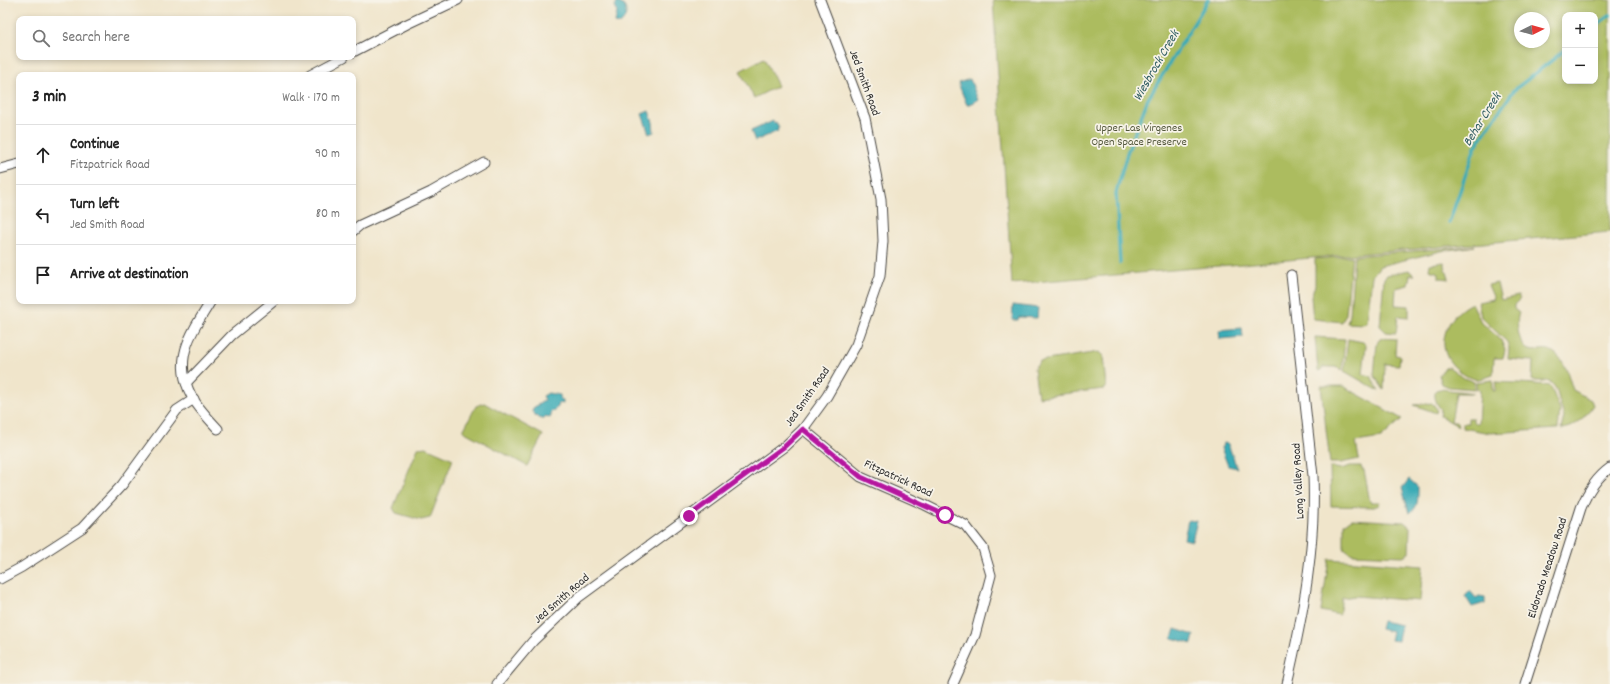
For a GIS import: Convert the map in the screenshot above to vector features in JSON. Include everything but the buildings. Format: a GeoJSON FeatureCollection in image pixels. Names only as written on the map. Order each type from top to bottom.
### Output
{"type":"FeatureCollection","features":[{"type":"Feature","properties":{"kind":"street"},"geometry":{"type":"LineString","coordinates":[[356,50],[458,0]]}},
{"type":"Feature","properties":{"kind":"street","name":"Jed Smith Road"},"geometry":{"type":"LineString","coordinates":[[497,684],[533,641],[579,597],[785,446],[803,429],[827,396],[856,345],[880,276],[883,241],[881,199],[865,118],[820,0]]}},
{"type":"Feature","properties":{"kind":"street"},"geometry":{"type":"LineString","coordinates":[[316,72],[338,60]]}},
{"type":"Feature","properties":{"kind":"street"},"geometry":{"type":"LineString","coordinates":[[356,228],[360,225],[431,192],[484,162]]}},
{"type":"Feature","properties":{"kind":"street"},"geometry":{"type":"LineString","coordinates":[[0,169],[16,165]]}},
{"type":"Feature","properties":{"kind":"street","name":"Long Valley Road"},"geometry":{"type":"LineString","coordinates":[[1287,684],[1303,612],[1310,567],[1314,508],[1314,476],[1291,275]]}},
{"type":"Feature","properties":{"kind":"street"},"geometry":{"type":"LineString","coordinates":[[209,304],[189,337],[183,359],[186,383],[194,399],[218,429]]}},
{"type":"Feature","properties":{"kind":"street"},"geometry":{"type":"LineString","coordinates":[[186,383],[232,335],[270,304]]}},
{"type":"Feature","properties":{"kind":"street"},"geometry":{"type":"LineString","coordinates":[[0,579],[22,567],[82,528],[122,485],[177,410],[194,399]]}},
{"type":"Feature","properties":{"kind":"street","name":"Fitzpatrick Road"},"geometry":{"type":"LineString","coordinates":[[803,429],[861,477],[925,505],[965,525],[983,548],[990,575],[975,635],[953,684]]}},
{"type":"Feature","properties":{"kind":"street","name":"Eldorado Meadow Road"},"geometry":{"type":"LineString","coordinates":[[1525,684],[1586,495],[1595,482],[1610,468]]}},
{"type":"Feature","properties":{"kind":"green space","name":"Upper Las Virgenes Open Space Preserve"},"geometry":{"type":"Polygon","coordinates":[[[993,0],[1610,0],[1610,232],[1012,284],[993,0]]]}},
{"type":"Feature","properties":{"kind":"green space"},"geometry":{"type":"Polygon","coordinates":[[[764,58],[778,86],[754,98],[740,71],[764,58]]]}},
{"type":"Feature","properties":{"kind":"green space"},"geometry":{"type":"Polygon","coordinates":[[[1475,246],[1441,251],[1380,266],[1372,276],[1367,322],[1363,324],[1347,323],[1350,315],[1354,256],[1475,246]]]}},
{"type":"Feature","properties":{"kind":"green space"},"geometry":{"type":"Polygon","coordinates":[[[1352,256],[1346,314],[1342,322],[1313,319],[1311,297],[1315,285],[1315,259],[1352,256]]]}},
{"type":"Feature","properties":{"kind":"green space"},"geometry":{"type":"Polygon","coordinates":[[[1444,262],[1449,279],[1439,278],[1439,273],[1429,270],[1430,264],[1444,262]]]}},
{"type":"Feature","properties":{"kind":"green space"},"geometry":{"type":"Polygon","coordinates":[[[1409,270],[1414,275],[1410,275],[1408,285],[1396,288],[1395,305],[1409,306],[1409,317],[1398,316],[1396,333],[1386,332],[1380,326],[1384,278],[1387,275],[1409,270]]]}},
{"type":"Feature","properties":{"kind":"green space"},"geometry":{"type":"Polygon","coordinates":[[[1497,283],[1501,300],[1518,296],[1520,299],[1514,305],[1514,309],[1519,313],[1517,322],[1520,339],[1526,348],[1532,351],[1550,350],[1557,355],[1564,364],[1573,390],[1591,400],[1593,405],[1583,418],[1576,424],[1561,429],[1564,417],[1556,389],[1552,383],[1546,381],[1532,381],[1533,361],[1508,359],[1509,348],[1507,342],[1481,317],[1478,302],[1494,299],[1488,285],[1497,283]]]}},
{"type":"Feature","properties":{"kind":"green space"},"geometry":{"type":"Polygon","coordinates":[[[1472,303],[1481,322],[1501,340],[1505,350],[1503,358],[1494,358],[1493,375],[1479,379],[1466,376],[1450,362],[1445,353],[1444,343],[1445,334],[1449,324],[1455,316],[1472,303]]]}},
{"type":"Feature","properties":{"kind":"green space"},"geometry":{"type":"Polygon","coordinates":[[[1315,337],[1345,339],[1342,370],[1335,367],[1323,367],[1318,371],[1315,337]]]}},
{"type":"Feature","properties":{"kind":"green space"},"geometry":{"type":"Polygon","coordinates":[[[1383,338],[1396,339],[1395,355],[1400,356],[1399,365],[1385,364],[1384,390],[1374,375],[1377,343],[1383,338]]]}},
{"type":"Feature","properties":{"kind":"green space"},"geometry":{"type":"Polygon","coordinates":[[[1348,339],[1363,342],[1366,345],[1363,374],[1371,376],[1379,391],[1344,371],[1348,339]]]}},
{"type":"Feature","properties":{"kind":"green space"},"geometry":{"type":"Polygon","coordinates":[[[1099,352],[1103,356],[1106,386],[1104,389],[1038,397],[1034,368],[1040,361],[1099,352]]]}},
{"type":"Feature","properties":{"kind":"green space"},"geometry":{"type":"Polygon","coordinates":[[[1449,367],[1464,378],[1474,382],[1474,389],[1449,387],[1442,384],[1439,375],[1445,368],[1449,367]]]}},
{"type":"Feature","properties":{"kind":"green space"},"geometry":{"type":"Polygon","coordinates":[[[1493,380],[1493,391],[1495,391],[1496,382],[1534,384],[1551,387],[1560,410],[1558,429],[1490,433],[1463,428],[1463,423],[1468,423],[1468,418],[1473,418],[1473,423],[1478,423],[1480,390],[1476,389],[1476,382],[1493,380]]]}},
{"type":"Feature","properties":{"kind":"green space"},"geometry":{"type":"Polygon","coordinates":[[[1321,386],[1343,386],[1402,419],[1381,438],[1356,442],[1359,459],[1341,463],[1330,463],[1321,386]]]}},
{"type":"Feature","properties":{"kind":"green space"},"geometry":{"type":"Polygon","coordinates":[[[1440,389],[1474,393],[1456,393],[1451,422],[1457,422],[1458,426],[1440,416],[1441,409],[1436,402],[1435,394],[1436,390],[1440,389]]]}},
{"type":"Feature","properties":{"kind":"green space"},"geometry":{"type":"Polygon","coordinates":[[[484,403],[543,435],[527,466],[463,431],[476,406],[484,403]]]}},
{"type":"Feature","properties":{"kind":"green space"},"geometry":{"type":"Polygon","coordinates":[[[1432,403],[1437,409],[1436,413],[1414,405],[1432,403]]]}},
{"type":"Feature","properties":{"kind":"green space"},"geometry":{"type":"Polygon","coordinates":[[[426,447],[453,459],[430,518],[421,520],[396,513],[393,508],[418,448],[426,447]]]}},
{"type":"Feature","properties":{"kind":"green space"},"geometry":{"type":"Polygon","coordinates":[[[1350,466],[1361,466],[1362,470],[1364,470],[1370,502],[1380,502],[1379,505],[1374,507],[1331,506],[1330,467],[1341,469],[1350,466]]]}},
{"type":"Feature","properties":{"kind":"green space"},"geometry":{"type":"Polygon","coordinates":[[[1352,519],[1404,522],[1410,527],[1409,553],[1403,556],[1352,554],[1344,548],[1344,524],[1352,519]]]}},
{"type":"Feature","properties":{"kind":"green space"},"geometry":{"type":"Polygon","coordinates":[[[1329,559],[1423,566],[1420,601],[1355,596],[1342,598],[1339,615],[1321,611],[1329,559]]]}},
{"type":"Feature","properties":{"kind":"water"},"geometry":{"type":"Polygon","coordinates":[[[617,2],[624,6],[626,12],[625,18],[620,24],[615,23],[617,12],[615,6],[617,2]]]}},
{"type":"Feature","properties":{"kind":"water"},"geometry":{"type":"Polygon","coordinates":[[[970,79],[978,100],[967,105],[958,83],[970,79]]]}},
{"type":"Feature","properties":{"kind":"water"},"geometry":{"type":"Polygon","coordinates":[[[649,111],[653,122],[654,132],[649,134],[642,114],[649,111]]]}},
{"type":"Feature","properties":{"kind":"water"},"geometry":{"type":"Polygon","coordinates":[[[773,121],[774,123],[776,122],[779,128],[777,129],[778,131],[755,141],[751,131],[773,121]]]}},
{"type":"Feature","properties":{"kind":"water"},"geometry":{"type":"Polygon","coordinates":[[[1013,305],[1038,308],[1037,318],[1019,317],[1018,320],[1012,320],[1013,305]]]}},
{"type":"Feature","properties":{"kind":"water"},"geometry":{"type":"Polygon","coordinates":[[[1242,328],[1243,337],[1220,339],[1219,330],[1242,328]]]}},
{"type":"Feature","properties":{"kind":"water"},"geometry":{"type":"Polygon","coordinates":[[[548,393],[560,395],[560,399],[563,400],[563,404],[559,403],[558,407],[550,413],[550,418],[546,416],[543,419],[538,418],[532,412],[533,408],[545,400],[543,396],[548,393]]]}},
{"type":"Feature","properties":{"kind":"water"},"geometry":{"type":"Polygon","coordinates":[[[1224,443],[1228,444],[1237,468],[1228,466],[1221,448],[1224,443]]]}},
{"type":"Feature","properties":{"kind":"water"},"geometry":{"type":"Polygon","coordinates":[[[1409,479],[1418,487],[1418,499],[1415,509],[1409,513],[1402,488],[1409,479]]]}},
{"type":"Feature","properties":{"kind":"water"},"geometry":{"type":"Polygon","coordinates":[[[1188,520],[1197,521],[1192,541],[1184,539],[1188,520]]]}},
{"type":"Feature","properties":{"kind":"water"},"geometry":{"type":"Polygon","coordinates":[[[1470,591],[1476,598],[1479,596],[1485,597],[1485,603],[1472,607],[1465,596],[1470,591]]]}},
{"type":"Feature","properties":{"kind":"water"},"geometry":{"type":"Polygon","coordinates":[[[1382,621],[1401,625],[1398,641],[1390,640],[1392,632],[1380,629],[1382,621]]]}},
{"type":"Feature","properties":{"kind":"water"},"geometry":{"type":"Polygon","coordinates":[[[1175,629],[1194,635],[1192,644],[1172,638],[1175,629]]]}},
{"type":"Feature","properties":{"kind":"waterway","name":"Wiesbrock Creek"},"geometry":{"type":"LineString","coordinates":[[1120,263],[1116,193],[1127,153],[1148,99],[1208,0]]}},
{"type":"Feature","properties":{"kind":"waterway","name":"Behar Creek"},"geometry":{"type":"LineString","coordinates":[[1598,24],[1610,15]]}},
{"type":"Feature","properties":{"kind":"waterway","name":"Behar Creek"},"geometry":{"type":"LineString","coordinates":[[1449,223],[1475,147],[1514,90],[1562,52]]}},
{"type":"Feature","properties":{"kind":"route"},"geometry":{"type":"LineString","coordinates":[[689,516],[724,492],[785,446],[803,429],[861,477],[945,515]]}}]}
